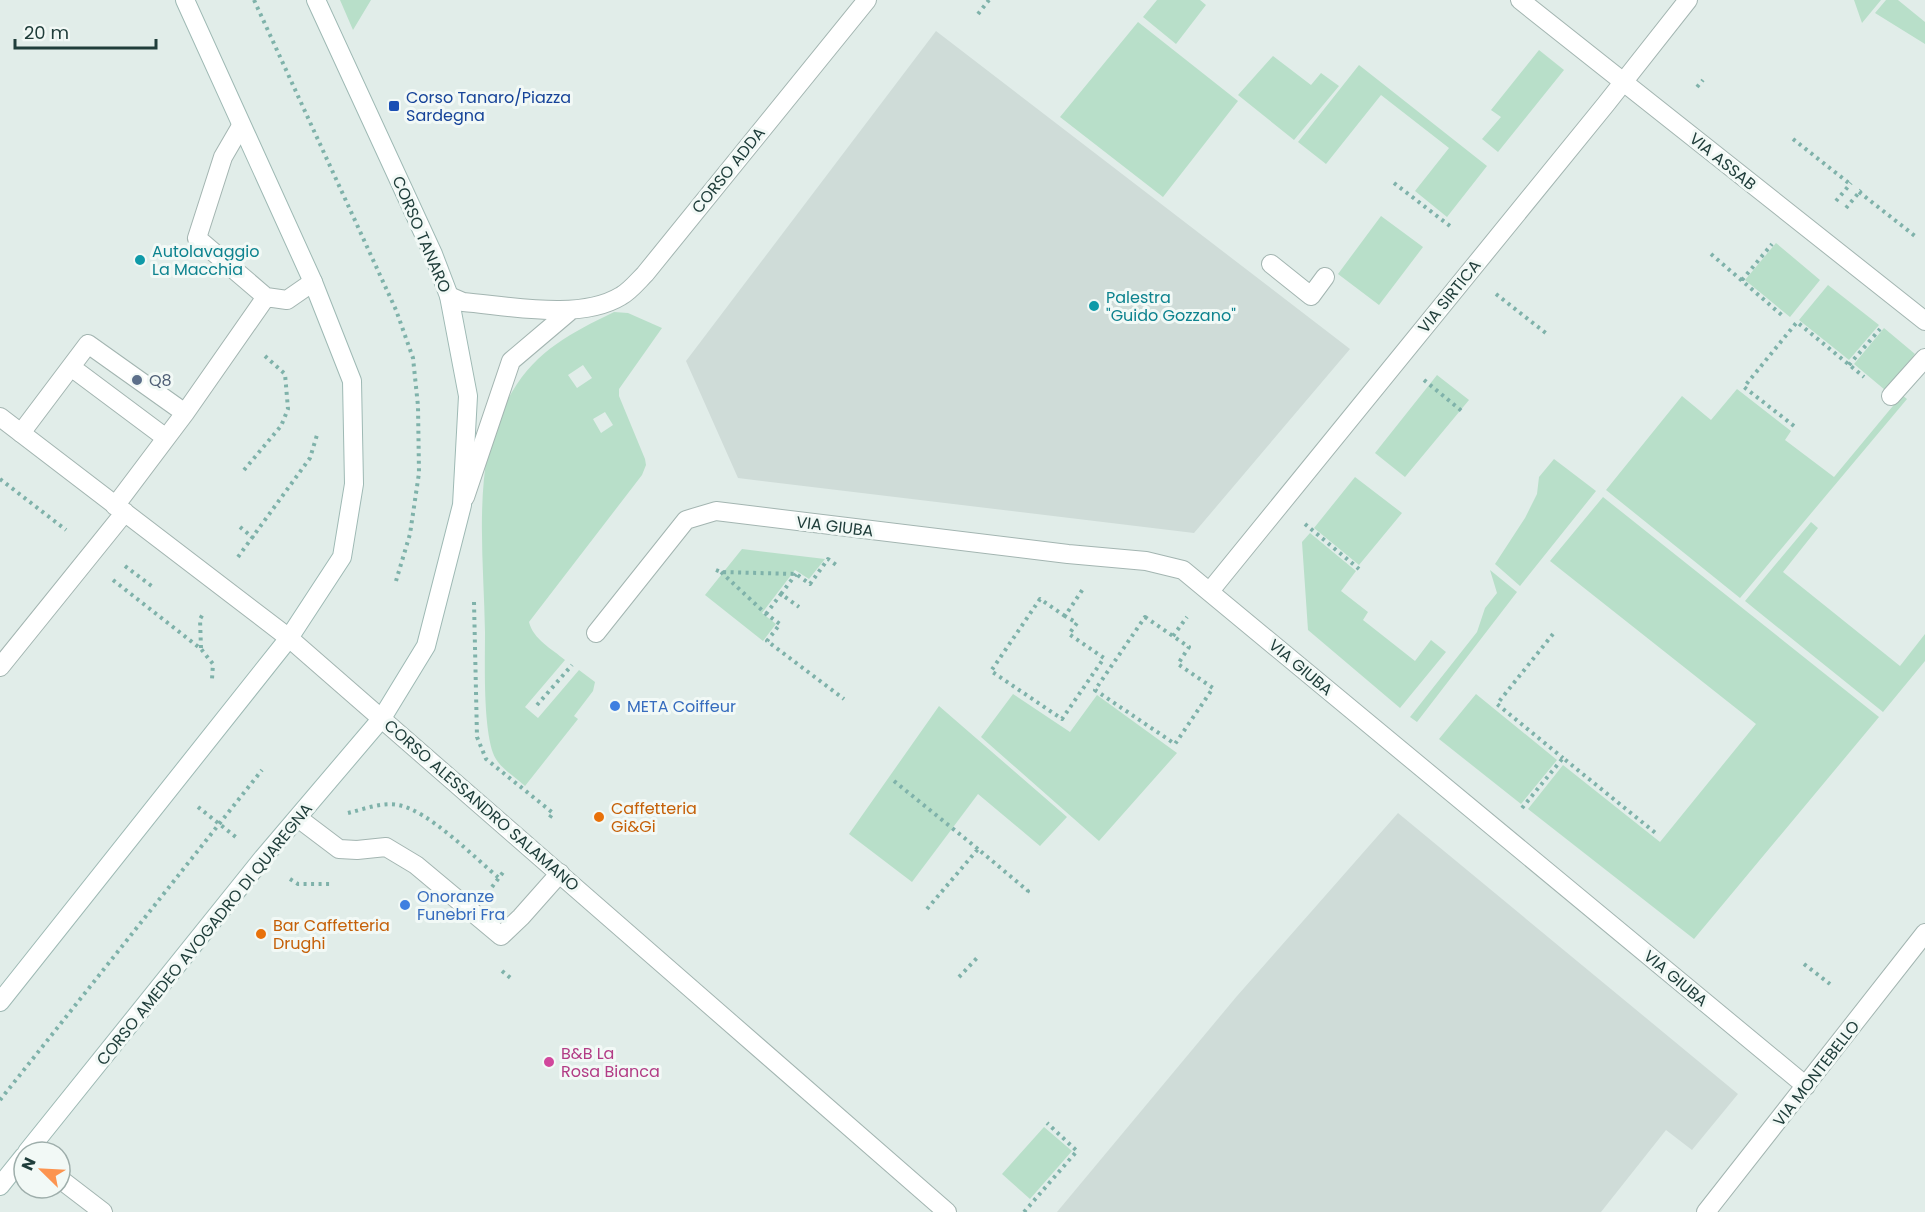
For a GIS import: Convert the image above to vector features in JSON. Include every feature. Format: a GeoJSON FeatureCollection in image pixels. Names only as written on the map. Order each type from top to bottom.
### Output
{"type":"FeatureCollection","features":[{"type":"Feature","properties":{"kind":"street"},"geometry":{"type":"LineString","coordinates":[[0,1002],[289,638],[342,557],[354,484],[352,381],[313,282],[185,0]]}},
{"type":"Feature","properties":{"kind":"street","name":"CORSO TANARO"},"geometry":{"type":"LineString","coordinates":[[316,0],[433,254],[449,296],[468,396],[462,505],[426,646],[382,718]]}},
{"type":"Feature","properties":{"kind":"street","name":"CORSO ADDA"},"geometry":{"type":"LineString","coordinates":[[449,296],[463,302],[570,311],[597,306],[622,296],[645,274],[867,0]]}},
{"type":"Feature","properties":{"kind":"street","name":"VIA ASSAB"},"geometry":{"type":"LineString","coordinates":[[1520,0],[1925,321]]}},
{"type":"Feature","properties":{"kind":"street","name":"VIA SIRTICA"},"geometry":{"type":"LineString","coordinates":[[1210,591],[1688,0]]}},
{"type":"Feature","properties":{"kind":"street"},"geometry":{"type":"LineString","coordinates":[[241,126],[224,157],[197,238],[267,297],[287,300],[313,282]]}},
{"type":"Feature","properties":{"kind":"street"},"geometry":{"type":"LineString","coordinates":[[1271,264],[1311,296],[1325,278]]}},
{"type":"Feature","properties":{"kind":"street"},"geometry":{"type":"LineString","coordinates":[[0,667],[120,509],[166,438],[267,297]]}},
{"type":"Feature","properties":{"kind":"street","name":"CORSO ADDA"},"geometry":{"type":"LineString","coordinates":[[462,505],[511,361],[570,311]]}},
{"type":"Feature","properties":{"kind":"street"},"geometry":{"type":"LineString","coordinates":[[21,433],[88,344],[185,413]]}},
{"type":"Feature","properties":{"kind":"street"},"geometry":{"type":"LineString","coordinates":[[1891,396],[1925,358]]}},
{"type":"Feature","properties":{"kind":"street"},"geometry":{"type":"LineString","coordinates":[[71,367],[166,438]]}},
{"type":"Feature","properties":{"kind":"street","name":"CORSO ALESSANDRO SALAMANO"},"geometry":{"type":"LineString","coordinates":[[0,417],[289,638],[947,1212]]}},
{"type":"Feature","properties":{"kind":"street","name":"VIA GIUBA"},"geometry":{"type":"LineString","coordinates":[[596,633],[686,520],[716,511],[1068,554],[1146,561],[1183,570],[1806,1086]]}},
{"type":"Feature","properties":{"kind":"street","name":"CORSO AMEDEO AVOGADRO DI QUAREGNA"},"geometry":{"type":"LineString","coordinates":[[37,1140],[263,858],[382,718]]}},
{"type":"Feature","properties":{"kind":"street"},"geometry":{"type":"LineString","coordinates":[[298,818],[339,849],[386,848],[396,853],[416,865],[501,936],[560,873]]}},
{"type":"Feature","properties":{"kind":"street","name":"VIA MONTEBELLO"},"geometry":{"type":"LineString","coordinates":[[1706,1212],[1925,933]]}},
{"type":"Feature","properties":{"kind":"street"},"geometry":{"type":"LineString","coordinates":[[0,1186],[12,1171]]}},
{"type":"Feature","properties":{"kind":"street"},"geometry":{"type":"LineString","coordinates":[[72,1188],[103,1212]]}},
{"type":"Feature","properties":{"kind":"path"},"geometry":{"type":"LineString","coordinates":[[254,0],[396,310],[413,358],[418,406],[419,473],[410,534],[396,581]]}},
{"type":"Feature","properties":{"kind":"path"},"geometry":{"type":"LineString","coordinates":[[978,14],[989,0]]}},
{"type":"Feature","properties":{"kind":"path"},"geometry":{"type":"LineString","coordinates":[[1696,87],[1703,80]]}},
{"type":"Feature","properties":{"kind":"path"},"geometry":{"type":"LineString","coordinates":[[1793,139],[1850,183],[1836,201]]}},
{"type":"Feature","properties":{"kind":"path"},"geometry":{"type":"LineString","coordinates":[[1394,183],[1450,226]]}},
{"type":"Feature","properties":{"kind":"path"},"geometry":{"type":"LineString","coordinates":[[1846,208],[1860,191],[1915,236]]}},
{"type":"Feature","properties":{"kind":"path"},"geometry":{"type":"LineString","coordinates":[[1742,280],[1776,240]]}},
{"type":"Feature","properties":{"kind":"path"},"geometry":{"type":"LineString","coordinates":[[1711,254],[1785,317]]}},
{"type":"Feature","properties":{"kind":"path"},"geometry":{"type":"LineString","coordinates":[[1491,290],[1547,334]]}},
{"type":"Feature","properties":{"kind":"path"},"geometry":{"type":"LineString","coordinates":[[1794,426],[1744,387],[1797,322],[1866,379]]}},
{"type":"Feature","properties":{"kind":"path"},"geometry":{"type":"LineString","coordinates":[[1849,364],[1884,325]]}},
{"type":"Feature","properties":{"kind":"path"},"geometry":{"type":"LineString","coordinates":[[239,337],[257,349],[285,374],[288,409],[281,426],[244,470]]}},
{"type":"Feature","properties":{"kind":"path"},"geometry":{"type":"LineString","coordinates":[[1420,378],[1463,412]]}},
{"type":"Feature","properties":{"kind":"path"},"geometry":{"type":"LineString","coordinates":[[201,649],[200,619],[252,537],[310,458],[320,424]]}},
{"type":"Feature","properties":{"kind":"path"},"geometry":{"type":"LineString","coordinates":[[1302,522],[1359,569]]}},
{"type":"Feature","properties":{"kind":"path"},"geometry":{"type":"LineString","coordinates":[[240,527],[257,541]]}},
{"type":"Feature","properties":{"kind":"path"},"geometry":{"type":"LineString","coordinates":[[716,570],[796,574],[810,584],[828,559],[839,567]]}},
{"type":"Feature","properties":{"kind":"path"},"geometry":{"type":"LineString","coordinates":[[124,566],[153,587]]}},
{"type":"Feature","properties":{"kind":"path"},"geometry":{"type":"LineString","coordinates":[[722,572],[766,614],[780,624],[767,641],[844,699]]}},
{"type":"Feature","properties":{"kind":"path"},"geometry":{"type":"LineString","coordinates":[[766,614],[796,574]]}},
{"type":"Feature","properties":{"kind":"path"},"geometry":{"type":"LineString","coordinates":[[1065,616],[1087,584]]}},
{"type":"Feature","properties":{"kind":"path"},"geometry":{"type":"LineString","coordinates":[[780,594],[799,607]]}},
{"type":"Feature","properties":{"kind":"path"},"geometry":{"type":"LineString","coordinates":[[474,599],[477,737],[486,759],[554,813]]}},
{"type":"Feature","properties":{"kind":"path"},"geometry":{"type":"LineString","coordinates":[[1040,599],[1065,616],[1077,623],[1069,634],[1104,658],[1062,719],[991,671],[1040,599]]}},
{"type":"Feature","properties":{"kind":"path"},"geometry":{"type":"LineString","coordinates":[[1173,636],[1188,615]]}},
{"type":"Feature","properties":{"kind":"path"},"geometry":{"type":"LineString","coordinates":[[1145,617],[1173,636],[1190,647],[1178,664],[1213,687],[1175,744],[1095,690],[1145,617]]}},
{"type":"Feature","properties":{"kind":"path"},"geometry":{"type":"LineString","coordinates":[[1553,634],[1497,704],[1658,835]]}},
{"type":"Feature","properties":{"kind":"path"},"geometry":{"type":"LineString","coordinates":[[537,705],[572,665]]}},
{"type":"Feature","properties":{"kind":"path"},"geometry":{"type":"LineString","coordinates":[[1518,813],[1563,758]]}},
{"type":"Feature","properties":{"kind":"path"},"geometry":{"type":"LineString","coordinates":[[0,1100],[262,770]]}},
{"type":"Feature","properties":{"kind":"path"},"geometry":{"type":"LineString","coordinates":[[894,781],[1028,891],[1024,895]]}},
{"type":"Feature","properties":{"kind":"path"},"geometry":{"type":"LineString","coordinates":[[171,786],[298,884],[343,884]]}},
{"type":"Feature","properties":{"kind":"path"},"geometry":{"type":"LineString","coordinates":[[927,909],[978,849]]}},
{"type":"Feature","properties":{"kind":"path"},"geometry":{"type":"LineString","coordinates":[[960,977],[976,958]]}},
{"type":"Feature","properties":{"kind":"path"},"geometry":{"type":"LineString","coordinates":[[1804,964],[1830,984]]}},
{"type":"Feature","properties":{"kind":"path"},"geometry":{"type":"LineString","coordinates":[[496,965],[513,980]]}},
{"type":"Feature","properties":{"kind":"path"},"geometry":{"type":"LineString","coordinates":[[1024,1212],[1077,1151],[1047,1123]]}},
{"type":"Feature","properties":{"kind":"shaded area"},"geometry":{"type":"Polygon","coordinates":[[[936,31],[1350,349],[1194,533],[738,478],[686,361],[936,31]]]}},
{"type":"Feature","properties":{"kind":"shaded area"},"geometry":{"type":"Polygon","coordinates":[[[1398,813],[1738,1094],[1692,1150],[1666,1130],[1601,1212],[1057,1212],[1237,996],[1398,813]]]}},
{"type":"Feature","properties":{"kind":"green space"},"geometry":{"type":"Polygon","coordinates":[[[340,0],[371,0],[353,30],[340,0]]]}},
{"type":"Feature","properties":{"kind":"green space"},"geometry":{"type":"Polygon","coordinates":[[[1157,0],[1200,0],[1206,5],[1176,44],[1143,17],[1157,0]]]}},
{"type":"Feature","properties":{"kind":"green space"},"geometry":{"type":"Polygon","coordinates":[[[1854,0],[1881,0],[1862,23],[1854,0]]]}},
{"type":"Feature","properties":{"kind":"green space"},"geometry":{"type":"Polygon","coordinates":[[[1886,0],[1898,0],[1925,22],[1925,44],[1875,13],[1886,0]]]}},
{"type":"Feature","properties":{"kind":"green space"},"geometry":{"type":"Polygon","coordinates":[[[1138,22],[1238,101],[1163,197],[1060,117],[1138,22]]]}},
{"type":"Feature","properties":{"kind":"green space"},"geometry":{"type":"Polygon","coordinates":[[[1539,50],[1564,70],[1498,152],[1482,139],[1501,117],[1491,110],[1539,50]]]}},
{"type":"Feature","properties":{"kind":"green space"},"geometry":{"type":"Polygon","coordinates":[[[1273,56],[1311,85],[1321,73],[1339,86],[1294,140],[1238,95],[1273,56]]]}},
{"type":"Feature","properties":{"kind":"green space"},"geometry":{"type":"Polygon","coordinates":[[[1359,65],[1487,166],[1447,217],[1415,191],[1449,148],[1381,95],[1326,164],[1298,142],[1359,65]]]}},
{"type":"Feature","properties":{"kind":"green space"},"geometry":{"type":"Polygon","coordinates":[[[1381,216],[1423,247],[1379,305],[1338,274],[1381,216]]]}},
{"type":"Feature","properties":{"kind":"green space"},"geometry":{"type":"Polygon","coordinates":[[[1776,243],[1820,280],[1790,317],[1745,280],[1776,243]]]}},
{"type":"Feature","properties":{"kind":"green space"},"geometry":{"type":"Polygon","coordinates":[[[1828,285],[1879,325],[1849,360],[1799,320],[1828,285]]]}},
{"type":"Feature","properties":{"kind":"green space"},"geometry":{"type":"Polygon","coordinates":[[[614,312],[628,313],[662,328],[619,389],[619,396],[646,465],[642,475],[529,622],[534,634],[565,660],[525,707],[538,718],[579,670],[595,682],[593,691],[574,716],[578,719],[525,786],[502,767],[495,758],[488,726],[485,694],[482,518],[488,450],[495,428],[512,392],[532,365],[569,335],[614,312]],[[583,365],[568,375],[577,388],[592,378],[583,365]],[[605,412],[593,419],[601,433],[613,425],[605,412]]]}},
{"type":"Feature","properties":{"kind":"green space"},"geometry":{"type":"Polygon","coordinates":[[[1884,328],[1915,354],[1885,390],[1854,364],[1884,328]]]}},
{"type":"Feature","properties":{"kind":"green space"},"geometry":{"type":"Polygon","coordinates":[[[1437,375],[1469,400],[1405,477],[1375,453],[1437,375]]]}},
{"type":"Feature","properties":{"kind":"green space"},"geometry":{"type":"Polygon","coordinates":[[[1737,389],[1791,431],[1785,440],[1834,477],[1902,395],[1907,399],[1740,598],[1606,490],[1682,396],[1711,420],[1737,389]]]}},
{"type":"Feature","properties":{"kind":"green space"},"geometry":{"type":"Polygon","coordinates":[[[1554,459],[1596,491],[1520,586],[1495,564],[1525,518],[1537,494],[1539,477],[1554,459]]]}},
{"type":"Feature","properties":{"kind":"green space"},"geometry":{"type":"Polygon","coordinates":[[[1355,477],[1402,513],[1359,565],[1314,528],[1355,477]]]}},
{"type":"Feature","properties":{"kind":"green space"},"geometry":{"type":"Polygon","coordinates":[[[1603,497],[1879,717],[1694,939],[1528,809],[1563,765],[1660,842],[1756,724],[1550,561],[1603,497]]]}},
{"type":"Feature","properties":{"kind":"green space"},"geometry":{"type":"Polygon","coordinates":[[[1811,522],[1818,528],[1783,572],[1900,666],[1925,634],[1925,661],[1883,712],[1745,601],[1811,522]]]}},
{"type":"Feature","properties":{"kind":"green space"},"geometry":{"type":"Polygon","coordinates":[[[1310,533],[1356,571],[1341,591],[1368,612],[1363,620],[1415,661],[1431,640],[1446,652],[1400,708],[1308,630],[1302,542],[1310,533]]]}},
{"type":"Feature","properties":{"kind":"green space"},"geometry":{"type":"Polygon","coordinates":[[[742,549],[825,559],[809,579],[795,570],[762,613],[776,624],[763,641],[705,595],[742,549]]]}},
{"type":"Feature","properties":{"kind":"green space"},"geometry":{"type":"Polygon","coordinates":[[[1490,570],[1517,592],[1417,722],[1410,717],[1477,632],[1485,608],[1497,593],[1490,570]]]}},
{"type":"Feature","properties":{"kind":"green space"},"geometry":{"type":"Polygon","coordinates":[[[1013,694],[1070,732],[1097,695],[1177,753],[1099,841],[981,737],[1013,694]]]}},
{"type":"Feature","properties":{"kind":"green space"},"geometry":{"type":"Polygon","coordinates":[[[1476,694],[1557,760],[1521,804],[1439,739],[1476,694]]]}},
{"type":"Feature","properties":{"kind":"green space"},"geometry":{"type":"Polygon","coordinates":[[[939,706],[1067,817],[1040,846],[978,794],[912,882],[849,834],[939,706]]]}},
{"type":"Feature","properties":{"kind":"green space"},"geometry":{"type":"Polygon","coordinates":[[[1044,1127],[1072,1151],[1030,1199],[1002,1174],[1044,1127]]]}},
{"type":"Feature","properties":{"kind":"place","name":"Corso Tanaro/Piazza Sardegna"},"geometry":{"type":"Point","coordinates":[394,106]}},
{"type":"Feature","properties":{"kind":"place","name":"Autolavaggio La Macchia"},"geometry":{"type":"Point","coordinates":[140,260]}},
{"type":"Feature","properties":{"kind":"place","name":"Palestra \"Guido Gozzano\""},"geometry":{"type":"Point","coordinates":[1094,306]}},
{"type":"Feature","properties":{"kind":"place","name":"Q8"},"geometry":{"type":"Point","coordinates":[137,380]}},
{"type":"Feature","properties":{"kind":"place","name":"META Coiffeur"},"geometry":{"type":"Point","coordinates":[615,706]}},
{"type":"Feature","properties":{"kind":"place","name":"Caffetteria Gi&Gi"},"geometry":{"type":"Point","coordinates":[599,817]}},
{"type":"Feature","properties":{"kind":"place","name":"Onoranze Funebri Fra"},"geometry":{"type":"Point","coordinates":[405,905]}},
{"type":"Feature","properties":{"kind":"place","name":"Bar Caffetteria Drughi"},"geometry":{"type":"Point","coordinates":[261,934]}},
{"type":"Feature","properties":{"kind":"place","name":"B&B La Rosa Bianca"},"geometry":{"type":"Point","coordinates":[549,1062]}}]}
